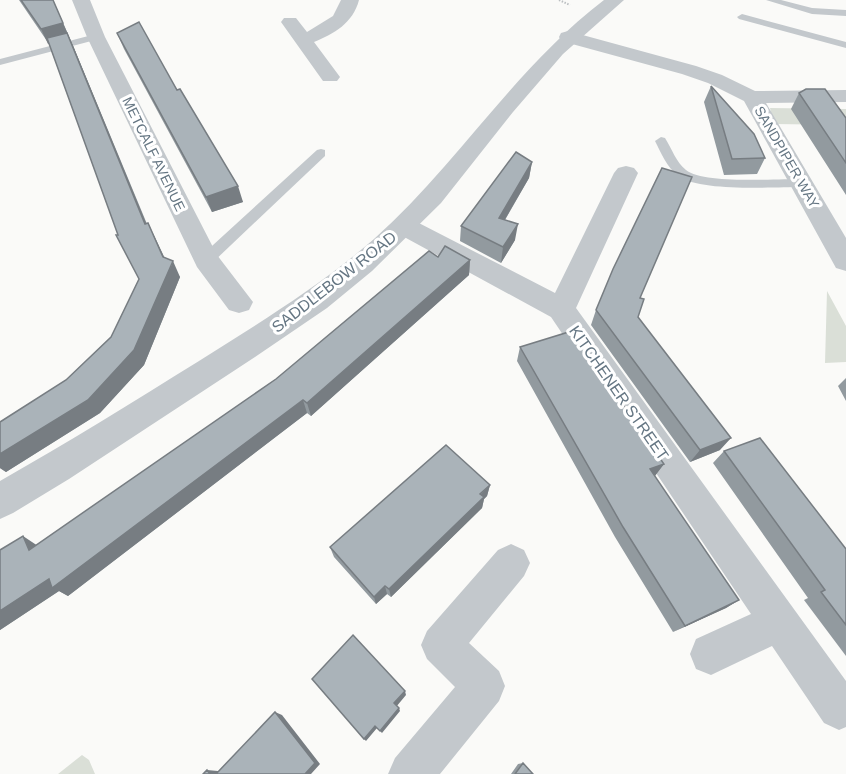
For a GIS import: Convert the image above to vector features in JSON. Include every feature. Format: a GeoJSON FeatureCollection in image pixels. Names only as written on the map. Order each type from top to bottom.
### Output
{"type":"FeatureCollection","features":[{"type":"Feature","properties":{"kind":"street","name":"METCALF AVENUE"},"geometry":{"type":"LineString","coordinates":[[81,0],[96,37],[206,260],[239,302]]}},
{"type":"Feature","properties":{"kind":"street"},"geometry":{"type":"LineString","coordinates":[[303,40],[318,34],[344,16],[349,9],[350,0]]}},
{"type":"Feature","properties":{"kind":"street","name":"SADDLEBOW ROAD"},"geometry":{"type":"LineString","coordinates":[[0,501],[94,446],[276,327],[360,265],[404,226],[439,188],[536,69],[568,37],[615,0]]}},
{"type":"Feature","properties":{"kind":"street"},"geometry":{"type":"LineString","coordinates":[[290,22],[330,77]]}},
{"type":"Feature","properties":{"kind":"street","name":"SANDPIPER WAY"},"geometry":{"type":"LineString","coordinates":[[568,37],[689,70],[715,79],[752,97],[846,261]]}},
{"type":"Feature","properties":{"kind":"street"},"geometry":{"type":"LineString","coordinates":[[752,97],[846,96]]}},
{"type":"Feature","properties":{"kind":"street"},"geometry":{"type":"LineString","coordinates":[[561,309],[626,173]]}},
{"type":"Feature","properties":{"kind":"street","name":"KITCHENER STREET"},"geometry":{"type":"LineString","coordinates":[[404,226],[561,309],[839,708]]}},
{"type":"Feature","properties":{"kind":"street"},"geometry":{"type":"LineString","coordinates":[[411,774],[484,686],[441,645],[512,563]]}},
{"type":"Feature","properties":{"kind":"street"},"geometry":{"type":"LineString","coordinates":[[711,654],[779,622]]}},
{"type":"Feature","properties":{"kind":"lane"},"geometry":{"type":"LineString","coordinates":[[771,0],[812,12],[846,13]]}},
{"type":"Feature","properties":{"kind":"lane"},"geometry":{"type":"LineString","coordinates":[[742,17],[846,45]]}},
{"type":"Feature","properties":{"kind":"lane"},"geometry":{"type":"LineString","coordinates":[[0,62],[96,37]]}},
{"type":"Feature","properties":{"kind":"lane"},"geometry":{"type":"LineString","coordinates":[[661,141],[675,167],[685,175],[701,180],[801,183]]}},
{"type":"Feature","properties":{"kind":"lane"},"geometry":{"type":"LineString","coordinates":[[206,260],[321,153]]}},
{"type":"Feature","properties":{"kind":"shaded area"},"geometry":{"type":"Polygon","coordinates":[[[770,108],[846,109],[846,125],[774,124],[770,108]]]}},
{"type":"Feature","properties":{"kind":"shaded area"},"geometry":{"type":"Polygon","coordinates":[[[827,291],[846,326],[846,362],[825,363],[827,291]]]}},
{"type":"Feature","properties":{"kind":"shaded area"},"geometry":{"type":"Polygon","coordinates":[[[82,755],[89,760],[95,774],[58,774],[82,755]]]}},
{"type":"Feature","properties":{"kind":"building"},"geometry":{"type":"Polygon","coordinates":[[[21,0],[53,0],[63,23],[41,29],[21,0]]]}},
{"type":"Feature","properties":{"kind":"building"},"geometry":{"type":"Polygon","coordinates":[[[139,22],[177,90],[180,89],[238,186],[206,197],[117,33],[139,22]]]}},
{"type":"Feature","properties":{"kind":"building"},"geometry":{"type":"Polygon","coordinates":[[[67,33],[145,224],[148,223],[163,257],[173,261],[134,350],[88,400],[0,454],[0,422],[66,380],[111,337],[139,279],[116,235],[118,235],[47,38],[67,33]]]}},
{"type":"Feature","properties":{"kind":"building"},"geometry":{"type":"Polygon","coordinates":[[[711,86],[754,134],[765,158],[732,159],[711,86]]]}},
{"type":"Feature","properties":{"kind":"building"},"geometry":{"type":"Polygon","coordinates":[[[806,89],[825,89],[846,118],[846,163],[799,93],[806,89]]]}},
{"type":"Feature","properties":{"kind":"building"},"geometry":{"type":"Polygon","coordinates":[[[516,152],[532,162],[499,218],[518,224],[503,247],[461,226],[516,152]]]}},
{"type":"Feature","properties":{"kind":"building"},"geometry":{"type":"Polygon","coordinates":[[[662,168],[692,177],[640,298],[644,299],[638,317],[731,438],[700,450],[596,310],[613,269],[662,168]]]}},
{"type":"Feature","properties":{"kind":"building"},"geometry":{"type":"Polygon","coordinates":[[[445,246],[470,260],[307,403],[303,400],[52,588],[49,579],[0,611],[0,550],[23,536],[29,550],[276,379],[429,251],[438,257],[445,246]]]}},
{"type":"Feature","properties":{"kind":"building"},"geometry":{"type":"Polygon","coordinates":[[[572,331],[664,464],[650,469],[739,600],[685,626],[623,527],[520,347],[572,331]]]}},
{"type":"Feature","properties":{"kind":"building"},"geometry":{"type":"Polygon","coordinates":[[[760,438],[846,549],[846,625],[821,592],[825,590],[724,451],[760,438]]]}},
{"type":"Feature","properties":{"kind":"building"},"geometry":{"type":"Polygon","coordinates":[[[446,445],[490,485],[480,494],[484,497],[389,589],[385,586],[374,597],[330,547],[446,445]]]}},
{"type":"Feature","properties":{"kind":"building"},"geometry":{"type":"Polygon","coordinates":[[[353,635],[405,691],[394,703],[399,708],[380,731],[375,726],[364,739],[312,679],[353,635]]]}},
{"type":"Feature","properties":{"kind":"building"},"geometry":{"type":"Polygon","coordinates":[[[275,712],[315,763],[305,774],[216,774],[275,712]]]}},
{"type":"Feature","properties":{"kind":"building"},"geometry":{"type":"Polygon","coordinates":[[[523,763],[533,774],[515,774],[523,763]]]}}]}
